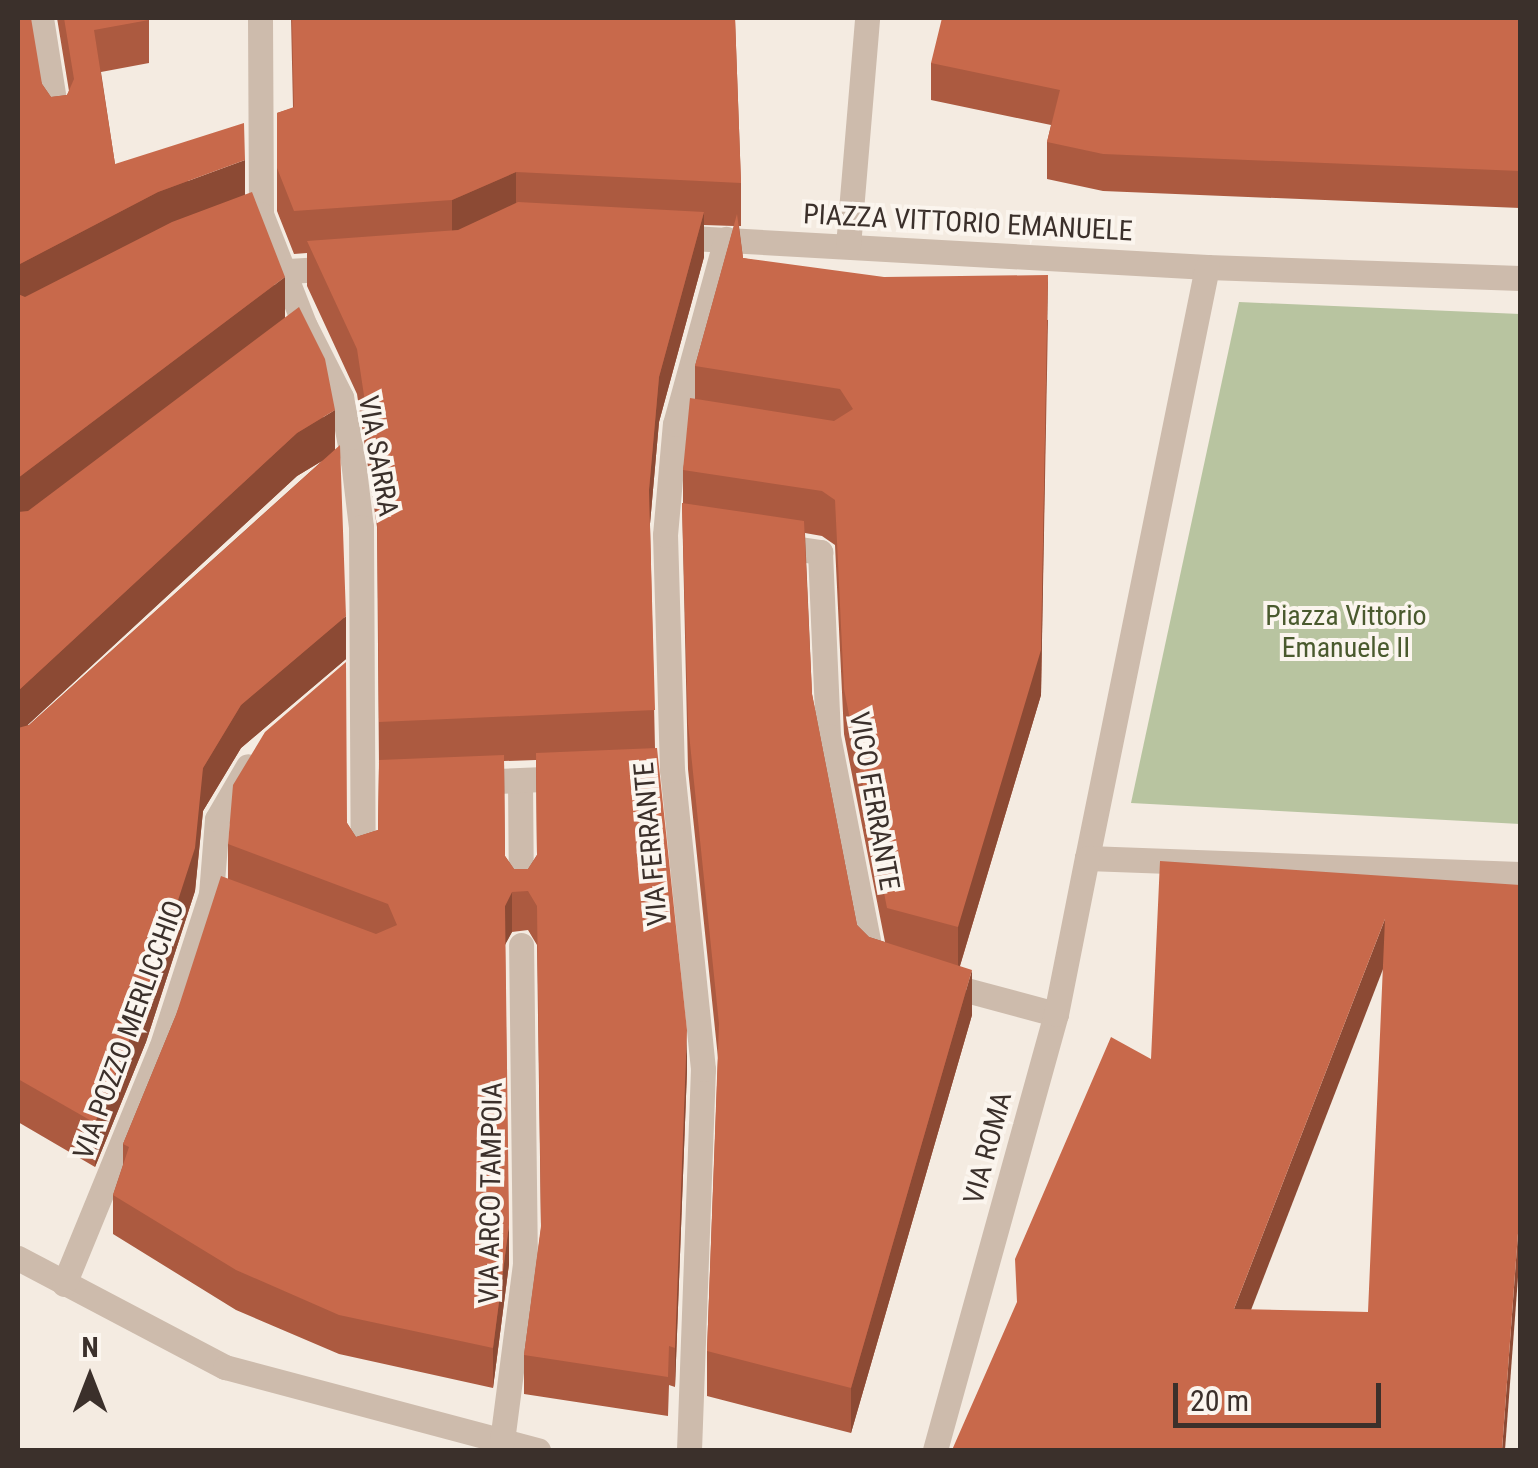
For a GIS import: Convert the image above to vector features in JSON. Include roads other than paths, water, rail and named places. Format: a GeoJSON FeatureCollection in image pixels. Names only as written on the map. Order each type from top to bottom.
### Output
{"type":"FeatureCollection","features":[{"type":"Feature","properties":{"kind":"street"},"geometry":{"type":"LineString","coordinates":[[42,18],[58,125]]}},
{"type":"Feature","properties":{"kind":"street","name":"VIA SARRA"},"geometry":{"type":"LineString","coordinates":[[260,18],[261,214],[288,272],[297,332],[341,398],[353,460],[361,527],[360,668],[373,784],[363,862]]}},
{"type":"Feature","properties":{"kind":"street"},"geometry":{"type":"LineString","coordinates":[[848,246],[866,18]]}},
{"type":"Feature","properties":{"kind":"street"},"geometry":{"type":"LineString","coordinates":[[229,226],[261,214]]}},
{"type":"Feature","properties":{"kind":"street","name":"PIAZZA VITTORIO EMANUELE"},"geometry":{"type":"LineString","coordinates":[[650,236],[1207,267],[1520,278]]}},
{"type":"Feature","properties":{"kind":"street","name":"VIA FERRANTE"},"geometry":{"type":"LineString","coordinates":[[688,1450],[703,1069],[660,772],[684,425],[726,239]]}},
{"type":"Feature","properties":{"kind":"street"},"geometry":{"type":"LineString","coordinates":[[288,272],[363,266]]}},
{"type":"Feature","properties":{"kind":"street","name":"VIA ROMA"},"geometry":{"type":"LineString","coordinates":[[934,1450],[1056,1014],[1207,267]]}},
{"type":"Feature","properties":{"kind":"street"},"geometry":{"type":"LineString","coordinates":[[323,479],[353,460]]}},
{"type":"Feature","properties":{"kind":"street","name":"VICO FERRANTE"},"geometry":{"type":"LineString","coordinates":[[743,541],[820,552],[828,736],[873,966],[1056,1014]]}},
{"type":"Feature","properties":{"kind":"street"},"geometry":{"type":"LineString","coordinates":[[333,691],[360,668]]}},
{"type":"Feature","properties":{"kind":"street","name":"VIA POZZO MERLICCHIO"},"geometry":{"type":"LineString","coordinates":[[64,1284],[161,1048],[211,894],[217,819],[265,748]]}},
{"type":"Feature","properties":{"kind":"street"},"geometry":{"type":"LineString","coordinates":[[442,782],[593,777]]}},
{"type":"Feature","properties":{"kind":"street"},"geometry":{"type":"LineString","coordinates":[[520,781],[521,894]]}},
{"type":"Feature","properties":{"kind":"street"},"geometry":{"type":"LineString","coordinates":[[1087,858],[1520,874]]}},
{"type":"Feature","properties":{"kind":"street"},"geometry":{"type":"LineString","coordinates":[[211,894],[239,901]]}},
{"type":"Feature","properties":{"kind":"street","name":"VIA ARCO TAMPOIA"},"geometry":{"type":"LineString","coordinates":[[502,1441],[526,1265],[521,945]]}},
{"type":"Feature","properties":{"kind":"street"},"geometry":{"type":"LineString","coordinates":[[18,1258],[224,1367],[538,1450]]}},
{"type":"Feature","properties":{"kind":"park label","name":"Piazza Vittorio Emanuele II"},"geometry":{"type":"Point","coordinates":[1346,632]}}]}
